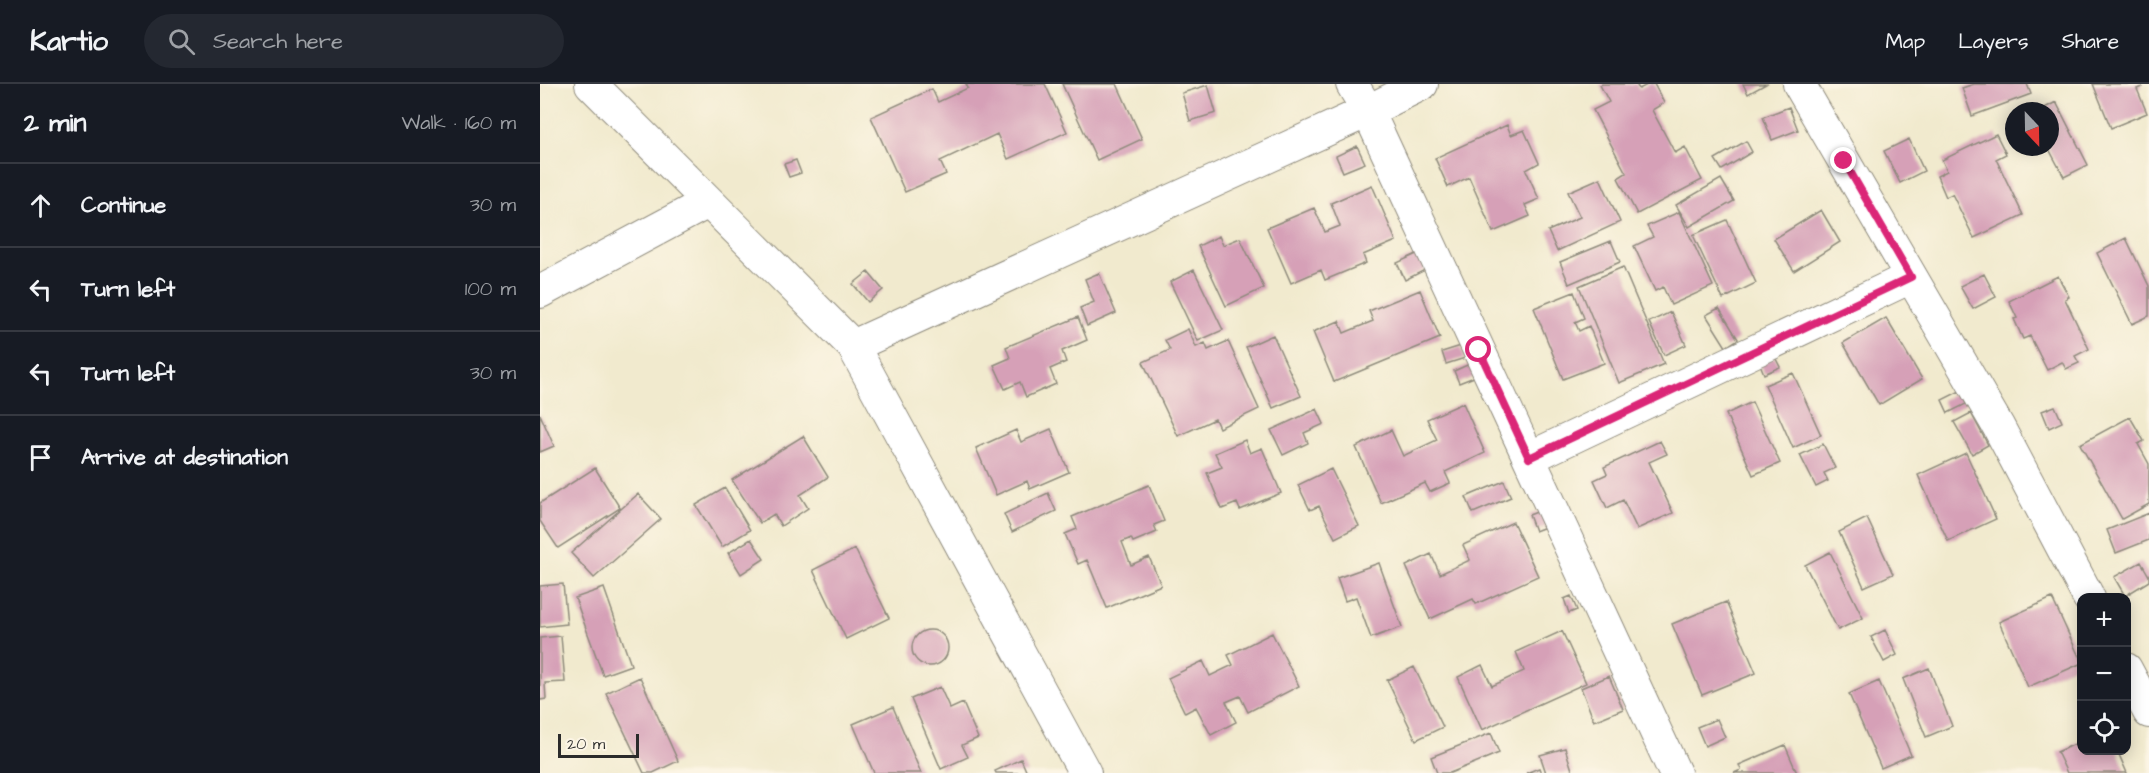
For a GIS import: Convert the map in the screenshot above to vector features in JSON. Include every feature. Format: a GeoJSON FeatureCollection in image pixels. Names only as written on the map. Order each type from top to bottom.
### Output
{"type":"FeatureCollection","features":[{"type":"Feature","properties":{"kind":"street"},"geometry":{"type":"LineString","coordinates":[[591,84],[853,346],[1085,773]]}},
{"type":"Feature","properties":{"kind":"street"},"geometry":{"type":"LineString","coordinates":[[1352,84],[1368,111],[1675,773]]}},
{"type":"Feature","properties":{"kind":"street"},"geometry":{"type":"LineString","coordinates":[[853,346],[1368,111],[1422,84]]}},
{"type":"Feature","properties":{"kind":"street"},"geometry":{"type":"LineString","coordinates":[[1799,84],[1998,426],[2087,593]]}},
{"type":"Feature","properties":{"kind":"street"},"geometry":{"type":"LineString","coordinates":[[540,292],[708,202]]}},
{"type":"Feature","properties":{"kind":"street"},"geometry":{"type":"LineString","coordinates":[[1529,458],[1911,277]]}},
{"type":"Feature","properties":{"kind":"street"},"geometry":{"type":"LineString","coordinates":[[2131,677],[2149,712]]}},
{"type":"Feature","properties":{"kind":"building"},"geometry":{"type":"Polygon","coordinates":[[[966,84],[1045,84],[1067,132],[1008,159],[997,134],[940,161],[946,174],[905,192],[871,117],[932,89],[938,102],[968,88],[966,84]]]}},
{"type":"Feature","properties":{"kind":"building"},"geometry":{"type":"Polygon","coordinates":[[[1062,84],[1117,84],[1142,139],[1097,160],[1062,84]]]}},
{"type":"Feature","properties":{"kind":"building"},"geometry":{"type":"Polygon","coordinates":[[[1636,84],[1639,89],[1654,84],[1664,103],[1652,110],[1675,153],[1685,147],[1702,180],[1637,214],[1618,178],[1626,173],[1593,110],[1609,102],[1600,85],[1636,84]]]}},
{"type":"Feature","properties":{"kind":"building"},"geometry":{"type":"Polygon","coordinates":[[[1743,84],[1766,84],[1748,94],[1743,84]]]}},
{"type":"Feature","properties":{"kind":"building"},"geometry":{"type":"Polygon","coordinates":[[[1974,84],[2027,84],[2031,94],[1972,116],[1962,88],[1974,84]]]}},
{"type":"Feature","properties":{"kind":"building"},"geometry":{"type":"Polygon","coordinates":[[[2093,84],[2141,84],[2142,87],[2137,89],[2147,113],[2111,128],[2093,84]]]}},
{"type":"Feature","properties":{"kind":"building"},"geometry":{"type":"Polygon","coordinates":[[[1208,85],[1216,113],[1190,121],[1182,93],[1208,85]]]}},
{"type":"Feature","properties":{"kind":"building"},"geometry":{"type":"Polygon","coordinates":[[[1789,107],[1798,130],[1772,140],[1763,117],[1789,107]]]}},
{"type":"Feature","properties":{"kind":"building"},"geometry":{"type":"Polygon","coordinates":[[[2059,108],[2088,165],[2064,177],[2053,156],[2059,156],[2059,108]]]}},
{"type":"Feature","properties":{"kind":"building"},"geometry":{"type":"Polygon","coordinates":[[[1507,125],[1511,135],[1524,130],[1539,163],[1526,170],[1539,199],[1525,205],[1530,216],[1493,232],[1469,177],[1448,187],[1435,158],[1507,125]]]}},
{"type":"Feature","properties":{"kind":"building"},"geometry":{"type":"Polygon","coordinates":[[[1996,134],[2005,154],[1996,159],[2023,215],[1974,238],[1952,194],[1946,197],[1937,176],[1947,171],[1942,160],[1996,134]]]}},
{"type":"Feature","properties":{"kind":"building"},"geometry":{"type":"Polygon","coordinates":[[[1909,139],[1924,171],[1900,183],[1884,151],[1909,139]]]}},
{"type":"Feature","properties":{"kind":"building"},"geometry":{"type":"Polygon","coordinates":[[[1746,141],[1752,152],[1722,170],[1715,159],[1746,141]]]}},
{"type":"Feature","properties":{"kind":"building"},"geometry":{"type":"Polygon","coordinates":[[[1357,146],[1365,163],[1343,172],[1336,156],[1357,146]]]}},
{"type":"Feature","properties":{"kind":"building"},"geometry":{"type":"Polygon","coordinates":[[[796,160],[801,173],[789,177],[784,164],[796,160]]]}},
{"type":"Feature","properties":{"kind":"building"},"geometry":{"type":"Polygon","coordinates":[[[1600,178],[1620,222],[1557,251],[1548,231],[1580,217],[1568,192],[1600,178]]]}},
{"type":"Feature","properties":{"kind":"building"},"geometry":{"type":"Polygon","coordinates":[[[1721,179],[1734,201],[1689,227],[1676,205],[1721,179]]]}},
{"type":"Feature","properties":{"kind":"building"},"geometry":{"type":"Polygon","coordinates":[[[1372,185],[1396,241],[1363,255],[1366,263],[1325,280],[1321,270],[1291,283],[1267,228],[1314,208],[1325,232],[1340,226],[1331,203],[1372,185]]]}},
{"type":"Feature","properties":{"kind":"building"},"geometry":{"type":"Polygon","coordinates":[[[1821,210],[1840,242],[1794,271],[1774,239],[1821,210]]]}},
{"type":"Feature","properties":{"kind":"building"},"geometry":{"type":"Polygon","coordinates":[[[1679,212],[1713,286],[1671,305],[1663,287],[1655,291],[1634,246],[1653,237],[1647,226],[1679,212]]]}},
{"type":"Feature","properties":{"kind":"building"},"geometry":{"type":"Polygon","coordinates":[[[1727,220],[1756,283],[1723,299],[1693,235],[1727,220]]]}},
{"type":"Feature","properties":{"kind":"building"},"geometry":{"type":"Polygon","coordinates":[[[1219,236],[1223,245],[1240,238],[1264,288],[1226,306],[1198,246],[1219,236]]]}},
{"type":"Feature","properties":{"kind":"building"},"geometry":{"type":"Polygon","coordinates":[[[2126,238],[2149,286],[2149,316],[2132,324],[2097,253],[2126,238]]]}},
{"type":"Feature","properties":{"kind":"building"},"geometry":{"type":"Polygon","coordinates":[[[1611,241],[1620,262],[1569,284],[1560,262],[1611,241]]]}},
{"type":"Feature","properties":{"kind":"building"},"geometry":{"type":"Polygon","coordinates":[[[1421,252],[1429,268],[1405,280],[1397,263],[1421,252]]]}},
{"type":"Feature","properties":{"kind":"building"},"geometry":{"type":"Polygon","coordinates":[[[1623,267],[1664,364],[1619,383],[1579,286],[1623,267]]]}},
{"type":"Feature","properties":{"kind":"building"},"geometry":{"type":"Polygon","coordinates":[[[1194,270],[1223,330],[1198,341],[1170,282],[1194,270]]]}},
{"type":"Feature","properties":{"kind":"building"},"geometry":{"type":"Polygon","coordinates":[[[868,272],[883,290],[868,302],[853,284],[868,272]]]}},
{"type":"Feature","properties":{"kind":"building"},"geometry":{"type":"Polygon","coordinates":[[[1099,273],[1116,313],[1087,326],[1080,308],[1094,302],[1085,279],[1099,273]]]}},
{"type":"Feature","properties":{"kind":"building"},"geometry":{"type":"Polygon","coordinates":[[[1984,274],[1996,297],[1973,309],[1960,286],[1984,274]]]}},
{"type":"Feature","properties":{"kind":"building"},"geometry":{"type":"Polygon","coordinates":[[[2058,276],[2069,297],[2065,299],[2089,349],[2075,356],[2079,363],[2066,369],[2062,362],[2047,370],[2030,336],[2023,339],[2009,301],[2058,276]]]}},
{"type":"Feature","properties":{"kind":"building"},"geometry":{"type":"Polygon","coordinates":[[[1420,290],[1440,338],[1334,382],[1313,332],[1339,321],[1344,333],[1373,321],[1369,311],[1420,290]]]}},
{"type":"Feature","properties":{"kind":"building"},"geometry":{"type":"Polygon","coordinates":[[[1574,292],[1584,318],[1575,322],[1579,331],[1589,326],[1604,363],[1563,379],[1534,308],[1574,292]]]}},
{"type":"Feature","properties":{"kind":"building"},"geometry":{"type":"Polygon","coordinates":[[[1719,308],[1738,339],[1726,347],[1706,315],[1719,308]]]}},
{"type":"Feature","properties":{"kind":"building"},"geometry":{"type":"Polygon","coordinates":[[[1671,312],[1686,345],[1664,355],[1649,322],[1671,312]]]}},
{"type":"Feature","properties":{"kind":"building"},"geometry":{"type":"Polygon","coordinates":[[[1078,317],[1087,340],[1062,351],[1066,362],[1050,369],[1056,384],[1026,397],[1020,382],[1005,389],[994,365],[1010,358],[1006,347],[1078,317]]]}},
{"type":"Feature","properties":{"kind":"building"},"geometry":{"type":"Polygon","coordinates":[[[1886,318],[1922,379],[1879,405],[1843,343],[1886,318]]]}},
{"type":"Feature","properties":{"kind":"building"},"geometry":{"type":"Polygon","coordinates":[[[1188,329],[1196,347],[1205,343],[1208,350],[1228,341],[1259,409],[1219,428],[1215,419],[1178,436],[1143,362],[1170,350],[1165,340],[1188,329]]]}},
{"type":"Feature","properties":{"kind":"building"},"geometry":{"type":"Polygon","coordinates":[[[1273,335],[1301,396],[1273,408],[1246,347],[1273,335]]]}},
{"type":"Feature","properties":{"kind":"building"},"geometry":{"type":"Polygon","coordinates":[[[1461,346],[1465,358],[1446,364],[1442,352],[1461,346]]]}},
{"type":"Feature","properties":{"kind":"building"},"geometry":{"type":"Polygon","coordinates":[[[1775,357],[1780,367],[1764,374],[1760,364],[1775,357]]]}},
{"type":"Feature","properties":{"kind":"building"},"geometry":{"type":"Polygon","coordinates":[[[1474,362],[1479,375],[1459,383],[1454,371],[1474,362]]]}},
{"type":"Feature","properties":{"kind":"building"},"geometry":{"type":"Polygon","coordinates":[[[1793,373],[1821,435],[1793,448],[1765,385],[1793,373]]]}},
{"type":"Feature","properties":{"kind":"building"},"geometry":{"type":"Polygon","coordinates":[[[1960,391],[1966,404],[1948,413],[1942,400],[1960,391]]]}},
{"type":"Feature","properties":{"kind":"building"},"geometry":{"type":"Polygon","coordinates":[[[1752,402],[1780,463],[1753,475],[1726,414],[1752,402]]]}},
{"type":"Feature","properties":{"kind":"building"},"geometry":{"type":"Polygon","coordinates":[[[1463,403],[1485,453],[1445,472],[1450,483],[1430,492],[1425,483],[1381,503],[1356,447],[1391,430],[1403,456],[1437,440],[1427,419],[1463,403]]]}},
{"type":"Feature","properties":{"kind":"building"},"geometry":{"type":"Polygon","coordinates":[[[2055,406],[2062,422],[2049,428],[2042,411],[2055,406]]]}},
{"type":"Feature","properties":{"kind":"building"},"geometry":{"type":"Polygon","coordinates":[[[1317,409],[1324,424],[1304,433],[1308,443],[1283,455],[1271,430],[1317,409]]]}},
{"type":"Feature","properties":{"kind":"building"},"geometry":{"type":"Polygon","coordinates":[[[1971,413],[1988,445],[1972,454],[1954,422],[1971,413]]]}},
{"type":"Feature","properties":{"kind":"building"},"geometry":{"type":"Polygon","coordinates":[[[540,414],[554,446],[540,452],[540,414]]]}},
{"type":"Feature","properties":{"kind":"building"},"geometry":{"type":"Polygon","coordinates":[[[2130,417],[2144,441],[2138,444],[2149,464],[2149,504],[2122,519],[2080,444],[2130,417]]]}},
{"type":"Feature","properties":{"kind":"building"},"geometry":{"type":"Polygon","coordinates":[[[1051,429],[1069,472],[1030,489],[1027,481],[996,495],[976,448],[1016,430],[1021,442],[1051,429]]]}},
{"type":"Feature","properties":{"kind":"building"},"geometry":{"type":"Polygon","coordinates":[[[803,436],[828,477],[800,495],[808,508],[781,526],[774,514],[760,523],[732,480],[803,436]]]}},
{"type":"Feature","properties":{"kind":"building"},"geometry":{"type":"Polygon","coordinates":[[[1245,440],[1250,453],[1262,448],[1281,493],[1240,510],[1237,503],[1222,509],[1207,473],[1222,467],[1215,453],[1245,440]]]}},
{"type":"Feature","properties":{"kind":"building"},"geometry":{"type":"Polygon","coordinates":[[[1660,441],[1667,454],[1649,462],[1673,513],[1637,529],[1623,500],[1607,508],[1594,480],[1607,474],[1604,467],[1660,441]]]}},
{"type":"Feature","properties":{"kind":"building"},"geometry":{"type":"Polygon","coordinates":[[[1823,444],[1835,468],[1824,473],[1828,481],[1816,487],[1800,455],[1823,444]]]}},
{"type":"Feature","properties":{"kind":"building"},"geometry":{"type":"Polygon","coordinates":[[[1966,453],[1996,519],[1948,541],[1918,475],[1966,453]]]}},
{"type":"Feature","properties":{"kind":"building"},"geometry":{"type":"Polygon","coordinates":[[[595,468],[620,508],[558,548],[540,521],[540,503],[595,468]]]}},
{"type":"Feature","properties":{"kind":"building"},"geometry":{"type":"Polygon","coordinates":[[[1331,469],[1359,526],[1335,538],[1319,506],[1310,510],[1298,485],[1331,469]]]}},
{"type":"Feature","properties":{"kind":"building"},"geometry":{"type":"Polygon","coordinates":[[[1504,481],[1511,497],[1473,513],[1466,497],[1504,481]]]}},
{"type":"Feature","properties":{"kind":"building"},"geometry":{"type":"Polygon","coordinates":[[[1149,485],[1164,521],[1154,525],[1157,532],[1133,542],[1131,538],[1122,542],[1131,565],[1149,557],[1161,585],[1107,608],[1087,560],[1078,564],[1065,534],[1077,529],[1072,517],[1149,485]]]}},
{"type":"Feature","properties":{"kind":"building"},"geometry":{"type":"Polygon","coordinates":[[[725,488],[750,530],[722,547],[696,505],[725,488]]]}},
{"type":"Feature","properties":{"kind":"building"},"geometry":{"type":"Polygon","coordinates":[[[1048,493],[1056,511],[1012,532],[1004,514],[1048,493]]]}},
{"type":"Feature","properties":{"kind":"building"},"geometry":{"type":"Polygon","coordinates":[[[638,494],[661,519],[594,578],[571,553],[638,494]]]}},
{"type":"Feature","properties":{"kind":"building"},"geometry":{"type":"Polygon","coordinates":[[[1542,510],[1548,526],[1535,531],[1529,515],[1542,510]]]}},
{"type":"Feature","properties":{"kind":"building"},"geometry":{"type":"Polygon","coordinates":[[[2149,513],[2149,540],[2116,553],[2107,530],[2149,513]]]}},
{"type":"Feature","properties":{"kind":"building"},"geometry":{"type":"Polygon","coordinates":[[[1867,518],[1893,574],[1864,587],[1839,532],[1867,518]]]}},
{"type":"Feature","properties":{"kind":"building"},"geometry":{"type":"Polygon","coordinates":[[[1513,522],[1538,576],[1476,604],[1473,599],[1430,619],[1406,566],[1431,554],[1440,574],[1470,560],[1463,545],[1513,522]]]}},
{"type":"Feature","properties":{"kind":"building"},"geometry":{"type":"Polygon","coordinates":[[[751,539],[764,559],[741,574],[728,553],[751,539]]]}},
{"type":"Feature","properties":{"kind":"building"},"geometry":{"type":"Polygon","coordinates":[[[855,549],[889,618],[846,639],[813,570],[855,549]]]}},
{"type":"Feature","properties":{"kind":"building"},"geometry":{"type":"Polygon","coordinates":[[[1830,552],[1863,618],[1838,630],[1805,565],[1830,552]]]}},
{"type":"Feature","properties":{"kind":"building"},"geometry":{"type":"Polygon","coordinates":[[[2141,562],[2149,576],[2149,581],[2130,593],[2123,593],[2114,577],[2141,562]]]}},
{"type":"Feature","properties":{"kind":"building"},"geometry":{"type":"Polygon","coordinates":[[[1379,563],[1402,627],[1371,638],[1356,597],[1345,601],[1337,578],[1379,563]]]}},
{"type":"Feature","properties":{"kind":"building"},"geometry":{"type":"Polygon","coordinates":[[[563,584],[567,624],[540,627],[540,586],[563,584]]]}},
{"type":"Feature","properties":{"kind":"building"},"geometry":{"type":"Polygon","coordinates":[[[604,588],[631,665],[603,675],[575,598],[604,588]]]}},
{"type":"Feature","properties":{"kind":"building"},"geometry":{"type":"Polygon","coordinates":[[[1571,596],[1577,610],[1569,613],[1564,599],[1571,596]]]}},
{"type":"Feature","properties":{"kind":"building"},"geometry":{"type":"Polygon","coordinates":[[[2052,598],[2077,652],[2077,665],[2028,687],[1999,622],[2052,598]]]}},
{"type":"Feature","properties":{"kind":"building"},"geometry":{"type":"Polygon","coordinates":[[[1726,602],[1756,673],[1702,695],[1672,624],[1726,602]]]}},
{"type":"Feature","properties":{"kind":"building"},"geometry":{"type":"Polygon","coordinates":[[[930,630],[943,635],[948,648],[943,661],[930,666],[917,661],[912,648],[917,635],[930,630]]]}},
{"type":"Feature","properties":{"kind":"building"},"geometry":{"type":"Polygon","coordinates":[[[1885,630],[1897,655],[1884,662],[1871,637],[1885,630]]]}},
{"type":"Feature","properties":{"kind":"building"},"geometry":{"type":"Polygon","coordinates":[[[1562,631],[1586,683],[1482,730],[1458,677],[1482,665],[1492,686],[1524,671],[1516,652],[1562,631]]]}},
{"type":"Feature","properties":{"kind":"building"},"geometry":{"type":"Polygon","coordinates":[[[1272,633],[1299,686],[1248,712],[1240,696],[1226,702],[1236,722],[1211,735],[1196,707],[1185,713],[1168,678],[1203,661],[1210,676],[1233,665],[1228,655],[1272,633]]]}},
{"type":"Feature","properties":{"kind":"building"},"geometry":{"type":"Polygon","coordinates":[[[561,636],[565,682],[545,683],[546,699],[540,700],[540,638],[561,636]]]}},
{"type":"Feature","properties":{"kind":"building"},"geometry":{"type":"Polygon","coordinates":[[[1414,667],[1443,727],[1416,740],[1387,680],[1414,667]]]}},
{"type":"Feature","properties":{"kind":"building"},"geometry":{"type":"Polygon","coordinates":[[[1929,668],[1952,726],[1926,737],[1903,679],[1929,668]]]}},
{"type":"Feature","properties":{"kind":"building"},"geometry":{"type":"Polygon","coordinates":[[[1609,676],[1623,709],[1594,721],[1581,688],[1609,676]]]}},
{"type":"Feature","properties":{"kind":"building"},"geometry":{"type":"Polygon","coordinates":[[[640,677],[678,761],[653,773],[644,773],[606,693],[640,677]]]}},
{"type":"Feature","properties":{"kind":"building"},"geometry":{"type":"Polygon","coordinates":[[[1879,681],[1911,755],[1881,768],[1849,694],[1879,681]]]}},
{"type":"Feature","properties":{"kind":"building"},"geometry":{"type":"Polygon","coordinates":[[[940,687],[950,709],[963,703],[978,738],[962,745],[968,757],[941,769],[911,699],[940,687]]]}},
{"type":"Feature","properties":{"kind":"building"},"geometry":{"type":"Polygon","coordinates":[[[893,707],[921,773],[874,773],[853,724],[893,707]]]}},
{"type":"Feature","properties":{"kind":"building"},"geometry":{"type":"Polygon","coordinates":[[[1717,719],[1725,737],[1705,746],[1697,727],[1717,719]]]}},
{"type":"Feature","properties":{"kind":"building"},"geometry":{"type":"Polygon","coordinates":[[[1491,733],[1499,753],[1450,773],[1437,773],[1431,757],[1491,733]]]}},
{"type":"Feature","properties":{"kind":"building"},"geometry":{"type":"Polygon","coordinates":[[[2077,743],[2077,755],[2119,755],[2127,773],[2067,773],[2057,752],[2077,743]]]}},
{"type":"Feature","properties":{"kind":"building"},"geometry":{"type":"Polygon","coordinates":[[[1785,745],[1797,773],[1734,773],[1741,770],[1739,765],[1785,745]]]}},
{"type":"Feature","properties":{"kind":"building"},"geometry":{"type":"Polygon","coordinates":[[[1565,748],[1573,773],[1546,773],[1540,755],[1565,748]]]}},
{"type":"Feature","properties":{"kind":"building"},"geometry":{"type":"Polygon","coordinates":[[[1021,759],[1027,773],[996,773],[995,771],[1021,759]]]}},
{"type":"Feature","properties":{"kind":"building"},"geometry":{"type":"Polygon","coordinates":[[[1539,768],[1541,773],[1526,773],[1539,768]]]}},
{"type":"Feature","properties":{"kind":"route"},"geometry":{"type":"LineString","coordinates":[[1479,350],[1529,458],[1911,277],[1844,161]]}}]}
